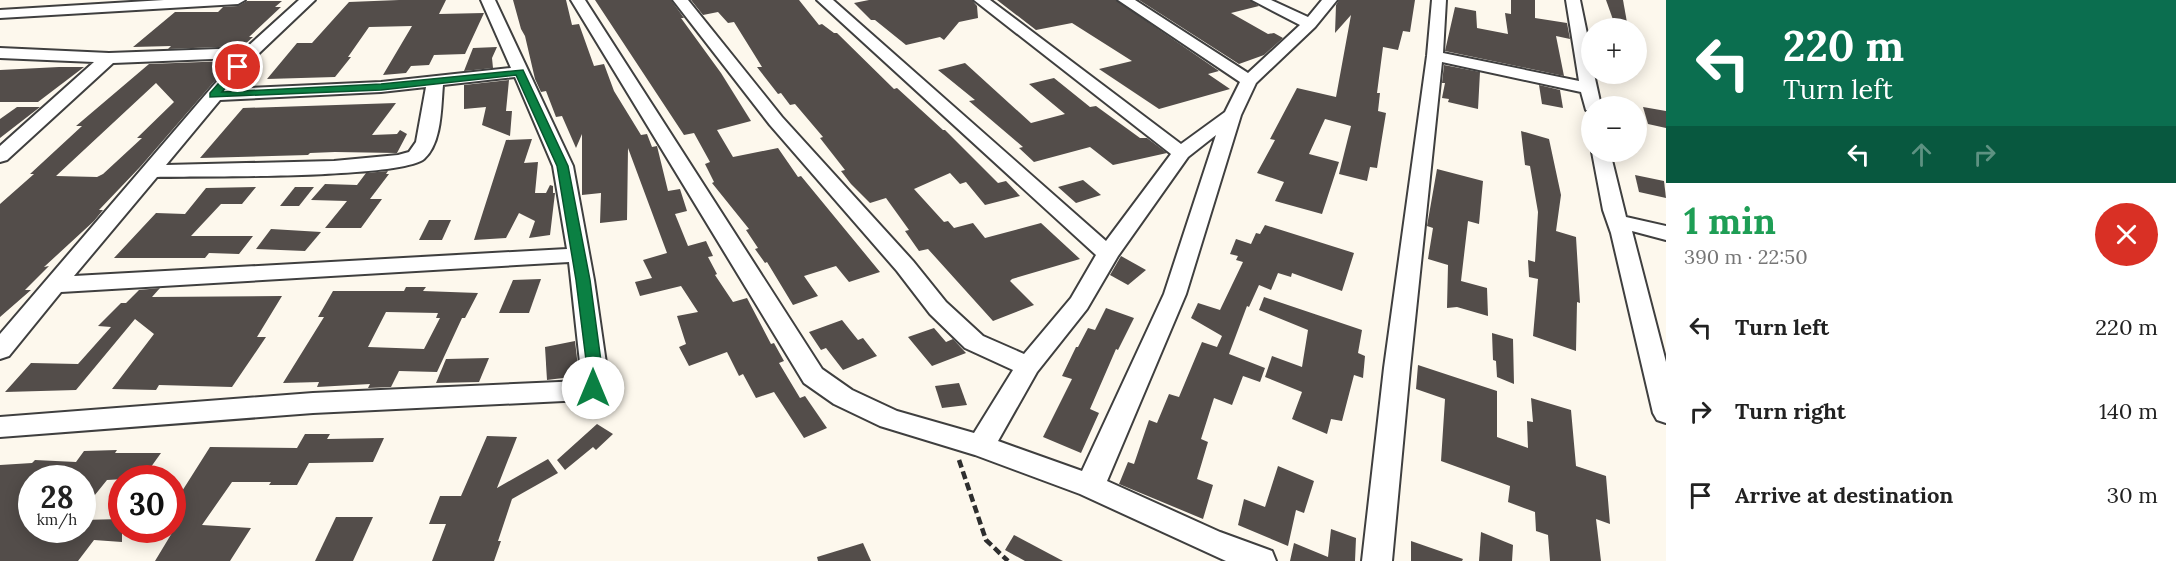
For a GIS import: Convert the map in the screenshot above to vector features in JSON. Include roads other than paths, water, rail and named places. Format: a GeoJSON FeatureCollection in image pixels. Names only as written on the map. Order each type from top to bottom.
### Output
{"type":"FeatureCollection","features":[{"type":"Feature","properties":{"kind":"street"},"geometry":{"type":"LineString","coordinates":[[0,14],[124,3],[238,0]]}},
{"type":"Feature","properties":{"kind":"street"},"geometry":{"type":"LineString","coordinates":[[0,351],[250,53],[308,0]]}},
{"type":"Feature","properties":{"kind":"street"},"geometry":{"type":"LineString","coordinates":[[0,427],[313,403],[593,388],[595,376],[563,166],[488,0]]}},
{"type":"Feature","properties":{"kind":"street"},"geometry":{"type":"LineString","coordinates":[[578,0],[813,376],[843,397],[889,419],[981,446],[1090,486],[1209,541],[1261,561]]}},
{"type":"Feature","properties":{"kind":"street"},"geometry":{"type":"LineString","coordinates":[[680,0],[776,121],[905,266],[938,308],[974,342],[1028,366]]}},
{"type":"Feature","properties":{"kind":"street"},"geometry":{"type":"LineString","coordinates":[[824,0],[1108,254]]}},
{"type":"Feature","properties":{"kind":"street"},"geometry":{"type":"LineString","coordinates":[[981,0],[1180,153]]}},
{"type":"Feature","properties":{"kind":"street"},"geometry":{"type":"LineString","coordinates":[[1125,0],[1249,81]]}},
{"type":"Feature","properties":{"kind":"street"},"geometry":{"type":"LineString","coordinates":[[1259,0],[1310,24]]}},
{"type":"Feature","properties":{"kind":"street"},"geometry":{"type":"LineString","coordinates":[[1090,486],[1175,294],[1232,115],[1249,81],[1310,24],[1330,0]]}},
{"type":"Feature","properties":{"kind":"street"},"geometry":{"type":"LineString","coordinates":[[1377,561],[1397,368],[1435,56],[1439,0]]}},
{"type":"Feature","properties":{"kind":"street"},"geometry":{"type":"LineString","coordinates":[[1573,0],[1590,96]]}},
{"type":"Feature","properties":{"kind":"street"},"geometry":{"type":"LineString","coordinates":[[0,53],[110,58],[250,53]]}},
{"type":"Feature","properties":{"kind":"street"},"geometry":{"type":"LineString","coordinates":[[1435,56],[1588,88]]}},
{"type":"Feature","properties":{"kind":"street"},"geometry":{"type":"LineString","coordinates":[[0,156],[110,58]]}},
{"type":"Feature","properties":{"kind":"street"},"geometry":{"type":"LineString","coordinates":[[214,95],[318,92],[519,72]]}},
{"type":"Feature","properties":{"kind":"street"},"geometry":{"type":"LineString","coordinates":[[151,171],[406,161],[422,149],[428,137],[435,81]]}},
{"type":"Feature","properties":{"kind":"street"},"geometry":{"type":"LineString","coordinates":[[981,446],[1028,366],[1079,303],[1108,254],[1180,153],[1232,115]]}},
{"type":"Feature","properties":{"kind":"street"},"geometry":{"type":"LineString","coordinates":[[1603,162],[1613,210],[1618,221],[1666,413]]}},
{"type":"Feature","properties":{"kind":"street"},"geometry":{"type":"LineString","coordinates":[[1618,221],[1666,233]]}},
{"type":"Feature","properties":{"kind":"street"},"geometry":{"type":"LineString","coordinates":[[55,285],[578,255]]}}]}
